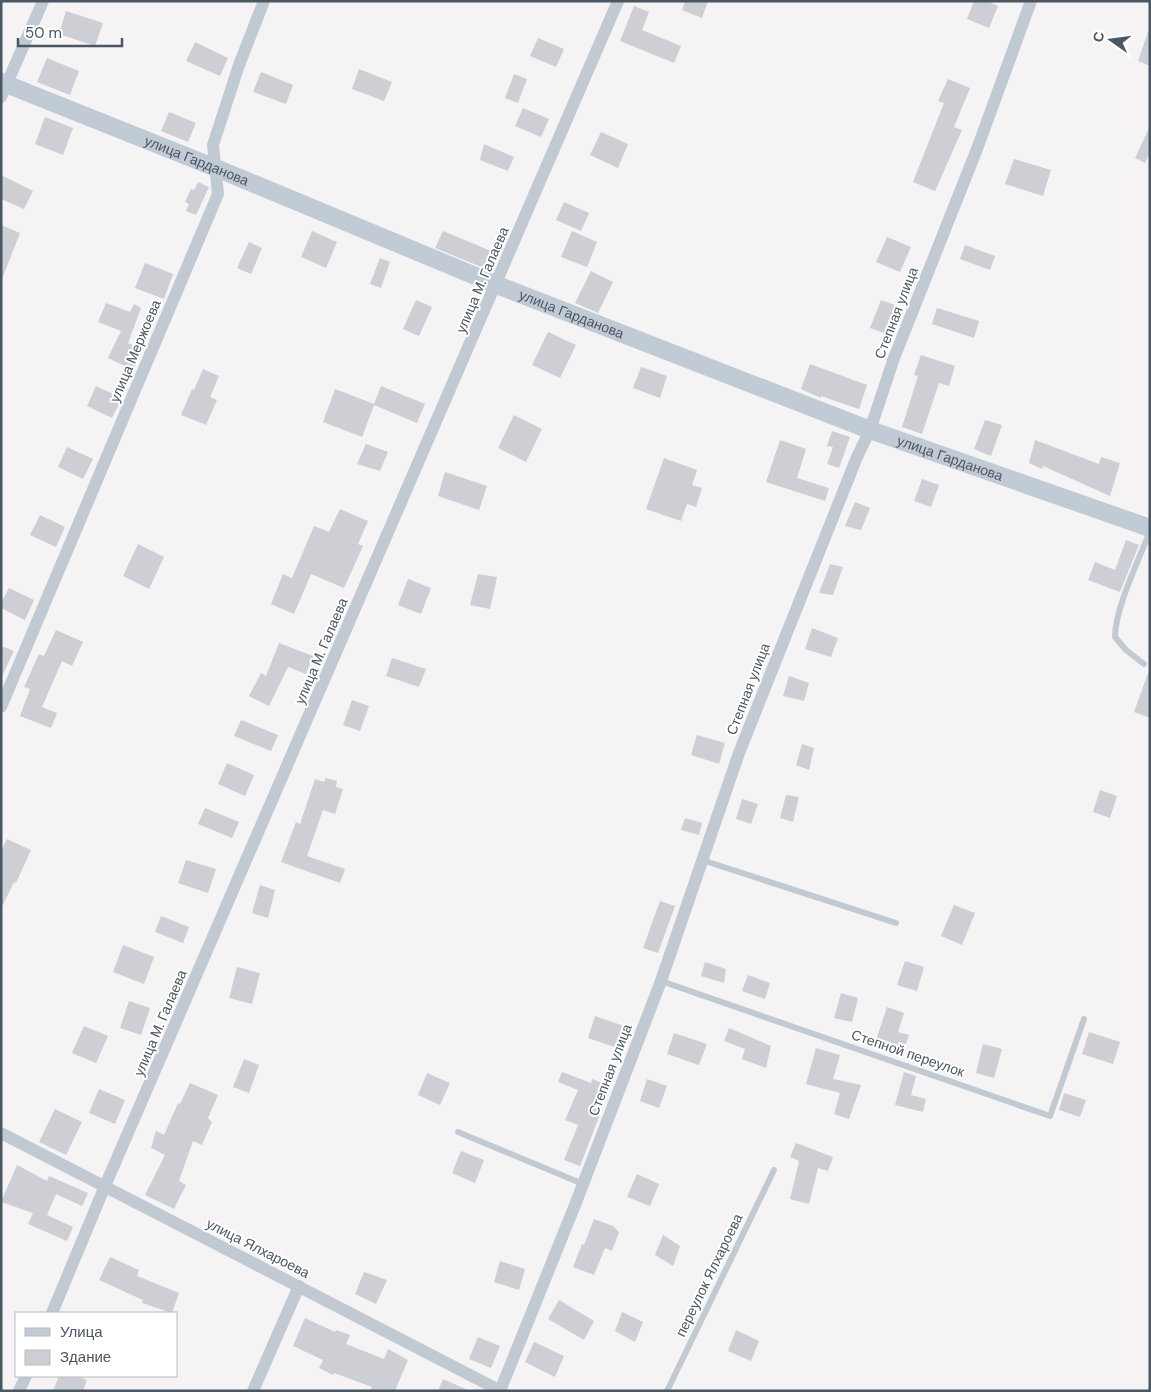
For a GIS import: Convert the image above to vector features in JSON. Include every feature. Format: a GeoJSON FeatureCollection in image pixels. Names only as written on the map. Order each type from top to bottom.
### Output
{"type":"FeatureCollection","features":[{"type":"Feature","properties":{"kind":"street"},"geometry":{"type":"LineString","coordinates":[[3,88],[43,1]]}},
{"type":"Feature","properties":{"kind":"street","name":"улица Мержоева"},"geometry":{"type":"LineString","coordinates":[[1,707],[218,194],[213,144],[239,65],[264,1]]}},
{"type":"Feature","properties":{"kind":"street","name":"улица М. Галаева"},"geometry":{"type":"LineString","coordinates":[[52,1312],[105,1186],[497,285],[618,1]]}},
{"type":"Feature","properties":{"kind":"street","name":"Степная улица"},"geometry":{"type":"LineString","coordinates":[[500,1390],[583,1184],[661,981],[739,753],[806,582],[857,457],[870,430],[894,358],[977,149],[1031,1]]}},
{"type":"Feature","properties":{"kind":"street","name":"улица Гарданова"},"geometry":{"type":"LineString","coordinates":[[3,88],[216,168],[497,285],[870,430],[1150,530]]}},
{"type":"Feature","properties":{"kind":"street","name":"улица Ялхароева"},"geometry":{"type":"LineString","coordinates":[[1,1133],[500,1390]]}},
{"type":"Feature","properties":{"kind":"street"},"geometry":{"type":"LineString","coordinates":[[253,1391],[299,1286]]}},
{"type":"Feature","properties":{"kind":"street"},"geometry":{"type":"LineString","coordinates":[[20,1391],[26,1377]]}},
{"type":"Feature","properties":{"kind":"lane"},"geometry":{"type":"LineString","coordinates":[[1144,664],[1126,650],[1115,637],[1115,626],[1150,530]]}},
{"type":"Feature","properties":{"kind":"lane"},"geometry":{"type":"LineString","coordinates":[[702,860],[896,922]]}},
{"type":"Feature","properties":{"kind":"lane","name":"Степной переулок"},"geometry":{"type":"LineString","coordinates":[[661,981],[1050,1116],[1084,1019]]}},
{"type":"Feature","properties":{"kind":"lane"},"geometry":{"type":"LineString","coordinates":[[458,1132],[583,1184]]}},
{"type":"Feature","properties":{"kind":"lane","name":"переулок Ялхароева"},"geometry":{"type":"LineString","coordinates":[[667,1391],[774,1170]]}},
{"type":"Feature","properties":{"kind":"building"},"geometry":{"type":"Polygon","coordinates":[[[685,1],[708,1],[702,18],[682,10],[685,1]]]}},
{"type":"Feature","properties":{"kind":"building"},"geometry":{"type":"Polygon","coordinates":[[[974,1],[987,1],[998,6],[989,28],[967,19],[974,1]]]}},
{"type":"Feature","properties":{"kind":"building"},"geometry":{"type":"Polygon","coordinates":[[[634,6],[649,12],[642,30],[681,46],[674,63],[620,41],[634,6]]]}},
{"type":"Feature","properties":{"kind":"building"},"geometry":{"type":"Polygon","coordinates":[[[66,11],[103,23],[95,46],[59,34],[66,11]]]}},
{"type":"Feature","properties":{"kind":"building"},"geometry":{"type":"Polygon","coordinates":[[[1148,32],[1150,32],[1150,66],[1138,61],[1148,32]]]}},
{"type":"Feature","properties":{"kind":"building"},"geometry":{"type":"Polygon","coordinates":[[[538,38],[564,49],[556,67],[530,56],[538,38]]]}},
{"type":"Feature","properties":{"kind":"building"},"geometry":{"type":"Polygon","coordinates":[[[195,42],[228,58],[220,76],[186,61],[195,42]]]}},
{"type":"Feature","properties":{"kind":"building"},"geometry":{"type":"Polygon","coordinates":[[[47,58],[79,71],[70,95],[37,82],[47,58]]]}},
{"type":"Feature","properties":{"kind":"building"},"geometry":{"type":"Polygon","coordinates":[[[359,69],[392,82],[384,101],[352,89],[359,69]]]}},
{"type":"Feature","properties":{"kind":"building"},"geometry":{"type":"Polygon","coordinates":[[[261,72],[293,85],[286,104],[253,92],[261,72]]]}},
{"type":"Feature","properties":{"kind":"building"},"geometry":{"type":"Polygon","coordinates":[[[514,74],[527,79],[518,103],[505,98],[514,74]]]}},
{"type":"Feature","properties":{"kind":"building"},"geometry":{"type":"Polygon","coordinates":[[[948,79],[970,88],[954,127],[962,130],[935,191],[913,182],[944,103],[938,101],[948,79]]]}},
{"type":"Feature","properties":{"kind":"building"},"geometry":{"type":"Polygon","coordinates":[[[523,108],[549,119],[541,137],[515,126],[523,108]]]}},
{"type":"Feature","properties":{"kind":"building"},"geometry":{"type":"Polygon","coordinates":[[[169,112],[196,123],[188,142],[161,131],[169,112]]]}},
{"type":"Feature","properties":{"kind":"building"},"geometry":{"type":"Polygon","coordinates":[[[45,117],[73,128],[63,155],[35,144],[45,117]]]}},
{"type":"Feature","properties":{"kind":"building"},"geometry":{"type":"Polygon","coordinates":[[[1150,126],[1150,152],[1145,163],[1135,158],[1150,126]]]}},
{"type":"Feature","properties":{"kind":"building"},"geometry":{"type":"Polygon","coordinates":[[[601,132],[628,144],[618,168],[590,155],[601,132]]]}},
{"type":"Feature","properties":{"kind":"building"},"geometry":{"type":"Polygon","coordinates":[[[484,144],[514,157],[508,171],[480,160],[484,144]]]}},
{"type":"Feature","properties":{"kind":"building"},"geometry":{"type":"Polygon","coordinates":[[[1014,159],[1051,170],[1043,196],[1005,184],[1014,159]]]}},
{"type":"Feature","properties":{"kind":"building"},"geometry":{"type":"Polygon","coordinates":[[[1,175],[33,191],[24,209],[1,199],[1,175]]]}},
{"type":"Feature","properties":{"kind":"building"},"geometry":{"type":"Polygon","coordinates":[[[198,182],[209,187],[196,215],[186,211],[189,204],[185,202],[191,189],[194,190],[198,182]]]}},
{"type":"Feature","properties":{"kind":"building"},"geometry":{"type":"Polygon","coordinates":[[[564,202],[589,213],[581,231],[556,220],[564,202]]]}},
{"type":"Feature","properties":{"kind":"building"},"geometry":{"type":"Polygon","coordinates":[[[1,225],[20,233],[2,279],[1,279],[1,225]]]}},
{"type":"Feature","properties":{"kind":"building"},"geometry":{"type":"Polygon","coordinates":[[[312,231],[337,242],[326,268],[301,257],[312,231]]]}},
{"type":"Feature","properties":{"kind":"building"},"geometry":{"type":"Polygon","coordinates":[[[443,231],[491,251],[484,268],[435,248],[443,231]]]}},
{"type":"Feature","properties":{"kind":"building"},"geometry":{"type":"Polygon","coordinates":[[[572,231],[597,242],[587,267],[561,257],[572,231]]]}},
{"type":"Feature","properties":{"kind":"building"},"geometry":{"type":"Polygon","coordinates":[[[887,237],[911,247],[900,272],[876,262],[887,237]]]}},
{"type":"Feature","properties":{"kind":"building"},"geometry":{"type":"Polygon","coordinates":[[[249,242],[262,248],[251,274],[237,268],[249,242]]]}},
{"type":"Feature","properties":{"kind":"building"},"geometry":{"type":"Polygon","coordinates":[[[965,245],[995,256],[990,270],[960,259],[965,245]]]}},
{"type":"Feature","properties":{"kind":"building"},"geometry":{"type":"Polygon","coordinates":[[[380,258],[390,262],[381,288],[370,284],[380,258]]]}},
{"type":"Feature","properties":{"kind":"building"},"geometry":{"type":"Polygon","coordinates":[[[145,263],[173,274],[164,299],[135,288],[145,263]]]}},
{"type":"Feature","properties":{"kind":"building"},"geometry":{"type":"Polygon","coordinates":[[[591,271],[613,282],[598,313],[575,303],[591,271]]]}},
{"type":"Feature","properties":{"kind":"building"},"geometry":{"type":"Polygon","coordinates":[[[416,300],[432,307],[419,336],[403,329],[416,300]]]}},
{"type":"Feature","properties":{"kind":"building"},"geometry":{"type":"Polygon","coordinates":[[[881,300],[898,306],[887,334],[870,328],[881,300]]]}},
{"type":"Feature","properties":{"kind":"building"},"geometry":{"type":"Polygon","coordinates":[[[106,303],[130,312],[134,304],[141,308],[128,343],[143,350],[133,370],[108,358],[121,331],[98,322],[106,303]]]}},
{"type":"Feature","properties":{"kind":"building"},"geometry":{"type":"Polygon","coordinates":[[[937,308],[979,321],[974,338],[932,324],[937,308]]]}},
{"type":"Feature","properties":{"kind":"building"},"geometry":{"type":"Polygon","coordinates":[[[548,332],[576,345],[560,378],[532,365],[548,332]]]}},
{"type":"Feature","properties":{"kind":"building"},"geometry":{"type":"Polygon","coordinates":[[[921,355],[955,366],[949,386],[939,383],[922,434],[902,427],[918,376],[914,375],[921,355]]]}},
{"type":"Feature","properties":{"kind":"building"},"geometry":{"type":"Polygon","coordinates":[[[810,364],[867,385],[859,409],[821,396],[821,398],[801,389],[810,364]]]}},
{"type":"Feature","properties":{"kind":"building"},"geometry":{"type":"Polygon","coordinates":[[[641,367],[667,376],[660,398],[633,388],[641,367]]]}},
{"type":"Feature","properties":{"kind":"building"},"geometry":{"type":"Polygon","coordinates":[[[203,369],[219,376],[210,397],[217,400],[206,425],[181,415],[203,369]]]}},
{"type":"Feature","properties":{"kind":"building"},"geometry":{"type":"Polygon","coordinates":[[[96,386],[122,398],[112,418],[87,406],[96,386]]]}},
{"type":"Feature","properties":{"kind":"building"},"geometry":{"type":"Polygon","coordinates":[[[381,386],[425,404],[417,423],[374,405],[362,437],[323,422],[335,389],[374,404],[381,386]]]}},
{"type":"Feature","properties":{"kind":"building"},"geometry":{"type":"Polygon","coordinates":[[[514,415],[542,429],[526,462],[498,448],[514,415]]]}},
{"type":"Feature","properties":{"kind":"building"},"geometry":{"type":"Polygon","coordinates":[[[985,420],[1002,425],[991,456],[974,449],[985,420]]]}},
{"type":"Feature","properties":{"kind":"building"},"geometry":{"type":"Polygon","coordinates":[[[832,431],[850,437],[839,468],[827,464],[833,447],[827,446],[832,431]]]}},
{"type":"Feature","properties":{"kind":"building"},"geometry":{"type":"Polygon","coordinates":[[[780,440],[806,449],[797,478],[829,488],[825,501],[766,482],[780,440]]]}},
{"type":"Feature","properties":{"kind":"building"},"geometry":{"type":"Polygon","coordinates":[[[1035,440],[1099,464],[1101,457],[1120,463],[1110,496],[1043,466],[1042,469],[1029,463],[1035,440]]]}},
{"type":"Feature","properties":{"kind":"building"},"geometry":{"type":"Polygon","coordinates":[[[366,444],[388,452],[380,471],[357,464],[366,444]]]}},
{"type":"Feature","properties":{"kind":"building"},"geometry":{"type":"Polygon","coordinates":[[[67,447],[93,459],[83,479],[58,467],[67,447]]]}},
{"type":"Feature","properties":{"kind":"building"},"geometry":{"type":"Polygon","coordinates":[[[664,458],[697,470],[692,485],[702,488],[696,507],[687,504],[681,521],[646,509],[664,458]]]}},
{"type":"Feature","properties":{"kind":"building"},"geometry":{"type":"Polygon","coordinates":[[[445,472],[487,486],[479,510],[438,496],[445,472]]]}},
{"type":"Feature","properties":{"kind":"building"},"geometry":{"type":"Polygon","coordinates":[[[922,479],[939,485],[931,507],[914,501],[922,479]]]}},
{"type":"Feature","properties":{"kind":"building"},"geometry":{"type":"Polygon","coordinates":[[[855,502],[870,508],[861,530],[845,526],[855,502]]]}},
{"type":"Feature","properties":{"kind":"building"},"geometry":{"type":"Polygon","coordinates":[[[340,509],[368,521],[358,544],[363,546],[344,588],[311,574],[294,614],[271,604],[283,574],[292,578],[314,526],[329,532],[340,509]]]}},
{"type":"Feature","properties":{"kind":"building"},"geometry":{"type":"Polygon","coordinates":[[[40,515],[65,527],[56,547],[30,535],[40,515]]]}},
{"type":"Feature","properties":{"kind":"building"},"geometry":{"type":"Polygon","coordinates":[[[1126,540],[1139,545],[1120,592],[1088,580],[1095,562],[1115,570],[1126,540]]]}},
{"type":"Feature","properties":{"kind":"building"},"geometry":{"type":"Polygon","coordinates":[[[138,544],[164,557],[149,589],[123,576],[138,544]]]}},
{"type":"Feature","properties":{"kind":"building"},"geometry":{"type":"Polygon","coordinates":[[[830,564],[843,567],[833,595],[819,593],[830,564]]]}},
{"type":"Feature","properties":{"kind":"building"},"geometry":{"type":"Polygon","coordinates":[[[478,574],[497,577],[490,609],[470,605],[478,574]]]}},
{"type":"Feature","properties":{"kind":"building"},"geometry":{"type":"Polygon","coordinates":[[[408,579],[431,588],[421,614],[398,605],[408,579]]]}},
{"type":"Feature","properties":{"kind":"building"},"geometry":{"type":"Polygon","coordinates":[[[9,588],[34,600],[25,620],[1,608],[1,603],[9,588]]]}},
{"type":"Feature","properties":{"kind":"building"},"geometry":{"type":"Polygon","coordinates":[[[812,628],[838,638],[831,657],[805,649],[812,628]]]}},
{"type":"Feature","properties":{"kind":"building"},"geometry":{"type":"Polygon","coordinates":[[[56,630],[83,642],[72,666],[62,661],[42,707],[57,713],[51,728],[20,716],[30,689],[24,687],[39,654],[44,656],[56,630]]]}},
{"type":"Feature","properties":{"kind":"building"},"geometry":{"type":"Polygon","coordinates":[[[279,643],[313,656],[306,674],[288,667],[269,706],[249,696],[261,673],[266,676],[279,643]]]}},
{"type":"Feature","properties":{"kind":"building"},"geometry":{"type":"Polygon","coordinates":[[[1,646],[14,651],[1,678],[1,646]]]}},
{"type":"Feature","properties":{"kind":"building"},"geometry":{"type":"Polygon","coordinates":[[[392,658],[426,669],[419,687],[386,676],[392,658]]]}},
{"type":"Feature","properties":{"kind":"building"},"geometry":{"type":"Polygon","coordinates":[[[1148,673],[1150,673],[1150,718],[1134,712],[1148,673]]]}},
{"type":"Feature","properties":{"kind":"building"},"geometry":{"type":"Polygon","coordinates":[[[789,676],[809,683],[804,701],[783,696],[789,676]]]}},
{"type":"Feature","properties":{"kind":"building"},"geometry":{"type":"Polygon","coordinates":[[[352,700],[369,706],[360,731],[343,725],[352,700]]]}},
{"type":"Feature","properties":{"kind":"building"},"geometry":{"type":"Polygon","coordinates":[[[241,720],[278,735],[271,751],[234,736],[241,720]]]}},
{"type":"Feature","properties":{"kind":"building"},"geometry":{"type":"Polygon","coordinates":[[[697,735],[725,743],[719,764],[691,755],[697,735]]]}},
{"type":"Feature","properties":{"kind":"building"},"geometry":{"type":"Polygon","coordinates":[[[802,744],[814,748],[809,770],[796,765],[802,744]]]}},
{"type":"Feature","properties":{"kind":"building"},"geometry":{"type":"Polygon","coordinates":[[[227,763],[254,775],[245,796],[218,784],[227,763]]]}},
{"type":"Feature","properties":{"kind":"building"},"geometry":{"type":"Polygon","coordinates":[[[326,778],[337,781],[336,787],[343,789],[335,814],[323,810],[307,856],[345,869],[340,883],[281,862],[296,822],[300,824],[315,779],[324,782],[326,778]]]}},
{"type":"Feature","properties":{"kind":"building"},"geometry":{"type":"Polygon","coordinates":[[[1100,790],[1117,796],[1110,818],[1093,812],[1100,790]]]}},
{"type":"Feature","properties":{"kind":"building"},"geometry":{"type":"Polygon","coordinates":[[[786,795],[799,797],[793,822],[780,818],[786,795]]]}},
{"type":"Feature","properties":{"kind":"building"},"geometry":{"type":"Polygon","coordinates":[[[742,799],[758,804],[751,824],[736,819],[742,799]]]}},
{"type":"Feature","properties":{"kind":"building"},"geometry":{"type":"Polygon","coordinates":[[[205,808],[239,822],[232,838],[198,824],[205,808]]]}},
{"type":"Feature","properties":{"kind":"building"},"geometry":{"type":"Polygon","coordinates":[[[685,818],[702,823],[699,835],[681,830],[685,818]]]}},
{"type":"Feature","properties":{"kind":"building"},"geometry":{"type":"Polygon","coordinates":[[[7,839],[31,850],[16,883],[14,882],[1,909],[1,851],[7,839]]]}},
{"type":"Feature","properties":{"kind":"building"},"geometry":{"type":"Polygon","coordinates":[[[186,860],[216,869],[208,893],[178,883],[186,860]]]}},
{"type":"Feature","properties":{"kind":"building"},"geometry":{"type":"Polygon","coordinates":[[[260,885],[275,890],[268,918],[252,913],[260,885]]]}},
{"type":"Feature","properties":{"kind":"building"},"geometry":{"type":"Polygon","coordinates":[[[660,901],[675,906],[658,953],[643,948],[660,901]]]}},
{"type":"Feature","properties":{"kind":"building"},"geometry":{"type":"Polygon","coordinates":[[[954,905],[975,913],[962,945],[941,936],[954,905]]]}},
{"type":"Feature","properties":{"kind":"building"},"geometry":{"type":"Polygon","coordinates":[[[161,916],[189,927],[183,943],[155,932],[161,916]]]}},
{"type":"Feature","properties":{"kind":"building"},"geometry":{"type":"Polygon","coordinates":[[[123,945],[154,957],[144,984],[113,972],[123,945]]]}},
{"type":"Feature","properties":{"kind":"building"},"geometry":{"type":"Polygon","coordinates":[[[905,961],[924,967],[917,991],[897,985],[905,961]]]}},
{"type":"Feature","properties":{"kind":"building"},"geometry":{"type":"Polygon","coordinates":[[[705,962],[726,969],[724,983],[701,976],[705,962]]]}},
{"type":"Feature","properties":{"kind":"building"},"geometry":{"type":"Polygon","coordinates":[[[237,967],[260,973],[252,1004],[229,998],[237,967]]]}},
{"type":"Feature","properties":{"kind":"building"},"geometry":{"type":"Polygon","coordinates":[[[748,975],[770,983],[765,999],[742,991],[748,975]]]}},
{"type":"Feature","properties":{"kind":"building"},"geometry":{"type":"Polygon","coordinates":[[[841,993],[858,998],[852,1022],[834,1018],[841,993]]]}},
{"type":"Feature","properties":{"kind":"building"},"geometry":{"type":"Polygon","coordinates":[[[129,1001],[150,1008],[141,1035],[120,1028],[129,1001]]]}},
{"type":"Feature","properties":{"kind":"building"},"geometry":{"type":"Polygon","coordinates":[[[887,1007],[904,1013],[898,1032],[909,1035],[903,1052],[875,1043],[887,1007]]]}},
{"type":"Feature","properties":{"kind":"building"},"geometry":{"type":"Polygon","coordinates":[[[595,1016],[627,1027],[620,1049],[588,1038],[595,1016]]]}},
{"type":"Feature","properties":{"kind":"building"},"geometry":{"type":"Polygon","coordinates":[[[84,1026],[108,1036],[96,1063],[72,1053],[84,1026]]]}},
{"type":"Feature","properties":{"kind":"building"},"geometry":{"type":"Polygon","coordinates":[[[729,1028],[771,1046],[766,1068],[742,1059],[745,1049],[724,1041],[729,1028]]]}},
{"type":"Feature","properties":{"kind":"building"},"geometry":{"type":"Polygon","coordinates":[[[1089,1032],[1120,1042],[1113,1064],[1082,1054],[1089,1032]]]}},
{"type":"Feature","properties":{"kind":"building"},"geometry":{"type":"Polygon","coordinates":[[[674,1033],[707,1044],[699,1065],[667,1054],[674,1033]]]}},
{"type":"Feature","properties":{"kind":"building"},"geometry":{"type":"Polygon","coordinates":[[[983,1044],[1002,1049],[994,1078],[976,1073],[983,1044]]]}},
{"type":"Feature","properties":{"kind":"building"},"geometry":{"type":"Polygon","coordinates":[[[816,1048],[840,1055],[833,1079],[861,1085],[849,1119],[834,1114],[840,1093],[806,1084],[816,1048]]]}},
{"type":"Feature","properties":{"kind":"building"},"geometry":{"type":"Polygon","coordinates":[[[244,1059],[259,1065],[249,1093],[233,1087],[244,1059]]]}},
{"type":"Feature","properties":{"kind":"building"},"geometry":{"type":"Polygon","coordinates":[[[562,1072],[591,1083],[592,1079],[608,1085],[598,1111],[601,1112],[580,1166],[564,1160],[578,1125],[565,1120],[578,1090],[558,1082],[562,1072]]]}},
{"type":"Feature","properties":{"kind":"building"},"geometry":{"type":"Polygon","coordinates":[[[904,1072],[916,1076],[911,1095],[926,1099],[923,1112],[895,1105],[904,1072]]]}},
{"type":"Feature","properties":{"kind":"building"},"geometry":{"type":"Polygon","coordinates":[[[427,1073],[450,1083],[440,1105],[418,1095],[427,1073]]]}},
{"type":"Feature","properties":{"kind":"building"},"geometry":{"type":"Polygon","coordinates":[[[647,1079],[667,1086],[659,1108],[640,1101],[647,1079]]]}},
{"type":"Feature","properties":{"kind":"building"},"geometry":{"type":"Polygon","coordinates":[[[190,1083],[218,1095],[208,1118],[212,1122],[202,1145],[193,1141],[179,1181],[186,1185],[174,1209],[145,1195],[165,1155],[151,1148],[156,1131],[164,1135],[178,1103],[180,1104],[190,1083]]]}},
{"type":"Feature","properties":{"kind":"building"},"geometry":{"type":"Polygon","coordinates":[[[99,1089],[125,1100],[115,1124],[89,1113],[99,1089]]]}},
{"type":"Feature","properties":{"kind":"building"},"geometry":{"type":"Polygon","coordinates":[[[1064,1093],[1086,1100],[1080,1117],[1059,1110],[1064,1093]]]}},
{"type":"Feature","properties":{"kind":"building"},"geometry":{"type":"Polygon","coordinates":[[[55,1109],[82,1122],[66,1155],[39,1142],[55,1109]]]}},
{"type":"Feature","properties":{"kind":"building"},"geometry":{"type":"Polygon","coordinates":[[[796,1143],[833,1157],[828,1171],[818,1168],[809,1204],[790,1199],[799,1161],[790,1157],[796,1143]]]}},
{"type":"Feature","properties":{"kind":"building"},"geometry":{"type":"Polygon","coordinates":[[[461,1151],[484,1160],[475,1183],[452,1173],[461,1151]]]}},
{"type":"Feature","properties":{"kind":"building"},"geometry":{"type":"Polygon","coordinates":[[[17,1165],[47,1181],[49,1176],[88,1193],[82,1206],[56,1194],[47,1215],[73,1227],[67,1241],[28,1224],[33,1213],[1,1202],[17,1165]]]}},
{"type":"Feature","properties":{"kind":"building"},"geometry":{"type":"Polygon","coordinates":[[[637,1174],[659,1184],[650,1206],[627,1197],[637,1174]]]}},
{"type":"Feature","properties":{"kind":"building"},"geometry":{"type":"Polygon","coordinates":[[[594,1219],[613,1226],[619,1232],[612,1251],[605,1248],[594,1275],[573,1267],[594,1219]]]}},
{"type":"Feature","properties":{"kind":"building"},"geometry":{"type":"Polygon","coordinates":[[[663,1235],[680,1246],[673,1266],[655,1255],[663,1235]]]}},
{"type":"Feature","properties":{"kind":"building"},"geometry":{"type":"Polygon","coordinates":[[[110,1257],[139,1270],[137,1276],[179,1293],[172,1312],[169,1312],[142,1303],[143,1300],[99,1280],[110,1257]]]}},
{"type":"Feature","properties":{"kind":"building"},"geometry":{"type":"Polygon","coordinates":[[[500,1261],[525,1269],[519,1290],[494,1282],[500,1261]]]}},
{"type":"Feature","properties":{"kind":"building"},"geometry":{"type":"Polygon","coordinates":[[[364,1272],[387,1280],[376,1304],[355,1294],[364,1272]]]}},
{"type":"Feature","properties":{"kind":"building"},"geometry":{"type":"Polygon","coordinates":[[[559,1300],[594,1321],[584,1340],[548,1319],[559,1300]]]}},
{"type":"Feature","properties":{"kind":"building"},"geometry":{"type":"Polygon","coordinates":[[[622,1312],[643,1322],[635,1342],[615,1331],[622,1312]]]}},
{"type":"Feature","properties":{"kind":"building"},"geometry":{"type":"Polygon","coordinates":[[[305,1318],[335,1332],[336,1330],[350,1335],[346,1344],[384,1359],[388,1349],[408,1360],[395,1391],[370,1391],[372,1387],[334,1373],[333,1375],[319,1368],[323,1360],[293,1346],[305,1318]]]}},
{"type":"Feature","properties":{"kind":"building"},"geometry":{"type":"Polygon","coordinates":[[[736,1330],[759,1341],[751,1361],[728,1351],[736,1330]]]}},
{"type":"Feature","properties":{"kind":"building"},"geometry":{"type":"Polygon","coordinates":[[[478,1337],[500,1346],[491,1368],[469,1359],[478,1337]]]}},
{"type":"Feature","properties":{"kind":"building"},"geometry":{"type":"Polygon","coordinates":[[[534,1342],[564,1356],[555,1377],[525,1362],[534,1342]]]}},
{"type":"Feature","properties":{"kind":"building"},"geometry":{"type":"Polygon","coordinates":[[[59,1377],[80,1377],[87,1380],[83,1391],[53,1391],[59,1377]]]}},
{"type":"Feature","properties":{"kind":"building"},"geometry":{"type":"Polygon","coordinates":[[[443,1379],[470,1391],[438,1391],[443,1379]]]}}]}
